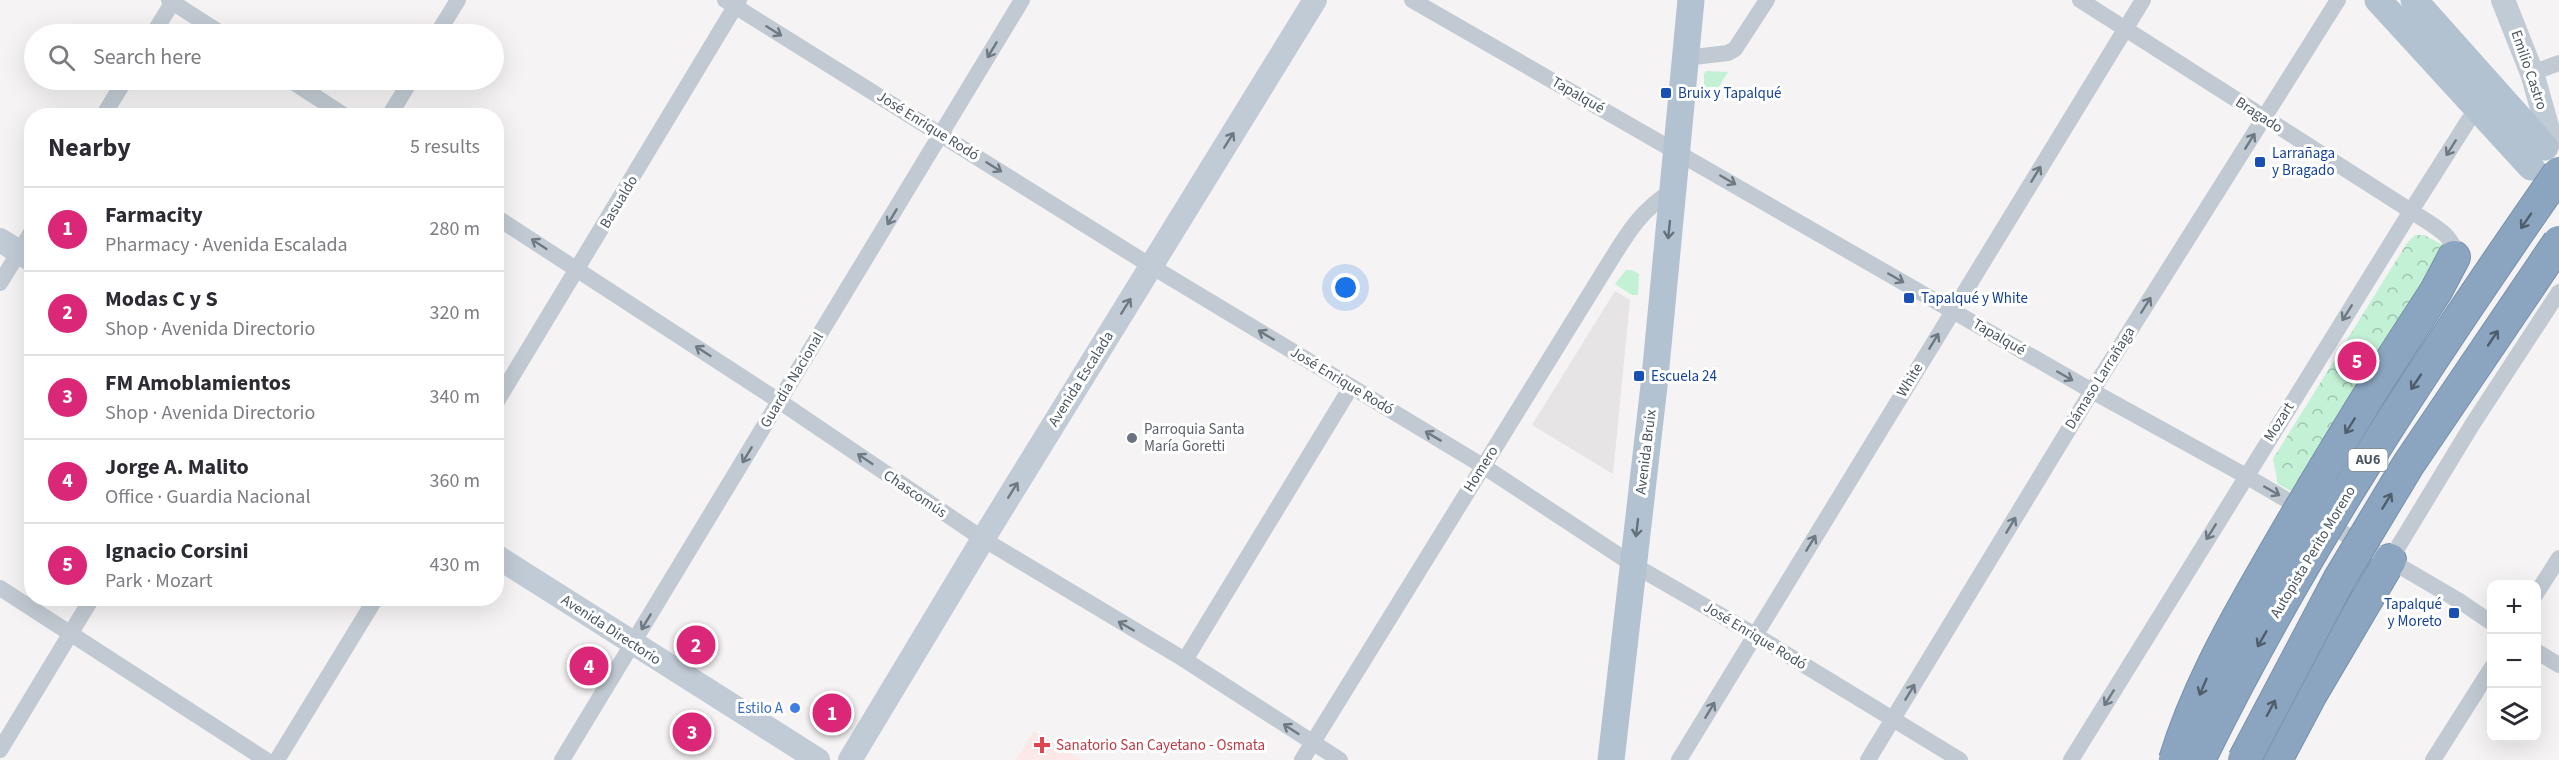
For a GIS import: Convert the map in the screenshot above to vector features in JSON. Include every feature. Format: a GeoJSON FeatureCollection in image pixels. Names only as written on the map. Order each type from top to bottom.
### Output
{"type":"FeatureCollection","features":[{"type":"Feature","properties":{"kind":"highway","name":"Autopista Perito Moreno"},"geometry":{"type":"LineString","coordinates":[[2199,760],[2247,663],[2547,157]]}},
{"type":"Feature","properties":{"kind":"highway","name":"AU6"},"geometry":{"type":"LineString","coordinates":[[2244,760],[2352,557],[2408,465],[2559,242]]}},
{"type":"Feature","properties":{"kind":"highway"},"geometry":{"type":"LineString","coordinates":[[2175,760],[2209,674],[2230,631],[2318,477],[2436,291],[2454,257]]}},
{"type":"Feature","properties":{"kind":"highway"},"geometry":{"type":"LineString","coordinates":[[2277,757],[2390,560]]}},
{"type":"Feature","properties":{"kind":"main road","name":"Avenida Bruix"},"geometry":{"type":"LineString","coordinates":[[1616,754],[1632,564],[1655,377],[1691,0]]}},
{"type":"Feature","properties":{"kind":"main road"},"geometry":{"type":"LineString","coordinates":[[2378,0],[2547,157]]}},
{"type":"Feature","properties":{"kind":"main road"},"geometry":{"type":"LineString","coordinates":[[2414,0],[2488,101]]}},
{"type":"Feature","properties":{"kind":"street"},"geometry":{"type":"LineString","coordinates":[[443,24],[458,0]]}},
{"type":"Feature","properties":{"kind":"street","name":"Guardia Nacional"},"geometry":{"type":"LineString","coordinates":[[562,760],[1022,0]]}},
{"type":"Feature","properties":{"kind":"street","name":"Avenida Escalada"},"geometry":{"type":"LineString","coordinates":[[850,760],[982,539],[1315,0]]}},
{"type":"Feature","properties":{"kind":"street","name":"Tapalqué"},"geometry":{"type":"LineString","coordinates":[[1412,0],[2092,391],[2246,476],[2487,620]]}},
{"type":"Feature","properties":{"kind":"street"},"geometry":{"type":"LineString","coordinates":[[1685,58],[1733,50],[1742,42],[1767,0]]}},
{"type":"Feature","properties":{"kind":"street","name":"Bragado"},"geometry":{"type":"LineString","coordinates":[[2080,0],[2411,211],[2450,239],[2456,251],[2454,257]]}},
{"type":"Feature","properties":{"kind":"street","name":"White"},"geometry":{"type":"LineString","coordinates":[[1679,760],[2143,0]]}},
{"type":"Feature","properties":{"kind":"street","name":"Dámaso Larrañaga"},"geometry":{"type":"LineString","coordinates":[[1868,760],[2092,391],[2338,0]]}},
{"type":"Feature","properties":{"kind":"street","name":"Emilio Castro"},"geometry":{"type":"LineString","coordinates":[[2503,0],[2532,73],[2547,157]]}},
{"type":"Feature","properties":{"kind":"street"},"geometry":{"type":"LineString","coordinates":[[159,24],[172,1],[207,24]]}},
{"type":"Feature","properties":{"kind":"street","name":"José Enrique Rodó"},"geometry":{"type":"LineString","coordinates":[[733,2],[1151,266],[1483,466],[1632,564],[1755,635],[1960,760]]}},
{"type":"Feature","properties":{"kind":"street","name":"Basualdo"},"geometry":{"type":"LineString","coordinates":[[504,390],[579,270],[733,2]]}},
{"type":"Feature","properties":{"kind":"street"},"geometry":{"type":"LineString","coordinates":[[2532,73],[2559,63]]}},
{"type":"Feature","properties":{"kind":"street"},"geometry":{"type":"LineString","coordinates":[[108,108],[119,90]]}},
{"type":"Feature","properties":{"kind":"street"},"geometry":{"type":"LineString","coordinates":[[305,90],[333,108]]}},
{"type":"Feature","properties":{"kind":"street"},"geometry":{"type":"LineString","coordinates":[[394,108],[405,90]]}},
{"type":"Feature","properties":{"kind":"street","name":"Mozart"},"geometry":{"type":"LineString","coordinates":[[2071,760],[2411,211],[2468,121],[2488,101]]}},
{"type":"Feature","properties":{"kind":"street","name":"Homero"},"geometry":{"type":"LineString","coordinates":[[1302,760],[1642,213],[1673,189]]}},
{"type":"Feature","properties":{"kind":"street","name":"Chascomús"},"geometry":{"type":"LineString","coordinates":[[504,221],[779,401],[982,539],[1185,660],[1340,760]]}},
{"type":"Feature","properties":{"kind":"street"},"geometry":{"type":"LineString","coordinates":[[0,283],[17,251]]}},
{"type":"Feature","properties":{"kind":"street"},"geometry":{"type":"LineString","coordinates":[[2390,560],[2472,425],[2559,292]]}},
{"type":"Feature","properties":{"kind":"street"},"geometry":{"type":"LineString","coordinates":[[1185,660],[1351,387]]}},
{"type":"Feature","properties":{"kind":"street"},"geometry":{"type":"LineString","coordinates":[[2541,586],[2559,558]]}},
{"type":"Feature","properties":{"kind":"street","name":"Avenida Directorio"},"geometry":{"type":"LineString","coordinates":[[504,561],[818,760]]}},
{"type":"Feature","properties":{"kind":"street"},"geometry":{"type":"LineString","coordinates":[[0,588],[24,603]]}},
{"type":"Feature","properties":{"kind":"street"},"geometry":{"type":"LineString","coordinates":[[28,606],[266,760]]}},
{"type":"Feature","properties":{"kind":"street"},"geometry":{"type":"LineString","coordinates":[[0,750],[87,606]]}},
{"type":"Feature","properties":{"kind":"street"},"geometry":{"type":"LineString","coordinates":[[277,760],[371,606]]}},
{"type":"Feature","properties":{"kind":"street"},"geometry":{"type":"LineString","coordinates":[[2541,654],[2559,665]]}},
{"type":"Feature","properties":{"kind":"street"},"geometry":{"type":"LineString","coordinates":[[2433,760],[2487,675]]}},
{"type":"Feature","properties":{"kind":"shaded area"},"geometry":{"type":"Polygon","coordinates":[[[1615,291],[1630,300],[1613,474],[1532,425],[1615,291]]]}},
{"type":"Feature","properties":{"kind":"shaded area","name":"Sanatorio San Cayetano - Osmata"},"geometry":{"type":"Polygon","coordinates":[[[1034,731],[1082,760],[1016,760],[1034,731]]]}},
{"type":"Feature","properties":{"kind":"green space"},"geometry":{"type":"Polygon","coordinates":[[[1706,71],[1728,72],[1711,99],[1704,94],[1706,71]]]}},
{"type":"Feature","properties":{"kind":"green space"},"geometry":{"type":"Polygon","coordinates":[[[2415,235],[2424,235],[2443,245],[2444,252],[2297,494],[2278,484],[2273,459],[2407,243],[2415,235]]]}},
{"type":"Feature","properties":{"kind":"green space"},"geometry":{"type":"Polygon","coordinates":[[[1626,270],[1639,274],[1638,295],[1632,295],[1615,284],[1626,270]]]}},
{"type":"Feature","properties":{"kind":"place","name":"Bruix y Tapalqué"},"geometry":{"type":"Point","coordinates":[1666,93]}},
{"type":"Feature","properties":{"kind":"place","name":"Larrañaga y Bragado"},"geometry":{"type":"Point","coordinates":[2260,162]}},
{"type":"Feature","properties":{"kind":"place","name":"Tapalqué y White"},"geometry":{"type":"Point","coordinates":[1909,298]}},
{"type":"Feature","properties":{"kind":"place","name":"Ignacio Corsini"},"geometry":{"type":"Point","coordinates":[2357,361]}},
{"type":"Feature","properties":{"kind":"place","name":"Escuela 24"},"geometry":{"type":"Point","coordinates":[1639,376]}},
{"type":"Feature","properties":{"kind":"place","name":"Parroquia Santa María Goretti"},"geometry":{"type":"Point","coordinates":[1132,438]}},
{"type":"Feature","properties":{"kind":"place","name":"Tapalqué y Moreto"},"geometry":{"type":"Point","coordinates":[2454,613]}},
{"type":"Feature","properties":{"kind":"place","name":"Modas C y S"},"geometry":{"type":"Point","coordinates":[696,645]}},
{"type":"Feature","properties":{"kind":"place","name":"Jorge A. Malito"},"geometry":{"type":"Point","coordinates":[589,666]}},
{"type":"Feature","properties":{"kind":"place","name":"Estilo A"},"geometry":{"type":"Point","coordinates":[795,708]}},
{"type":"Feature","properties":{"kind":"place","name":"Farmacity"},"geometry":{"type":"Point","coordinates":[832,713]}},
{"type":"Feature","properties":{"kind":"place","name":"FM Amoblamientos"},"geometry":{"type":"Point","coordinates":[692,732]}},
{"type":"Feature","properties":{"kind":"place","name":"Sanatorio San Cayetano - Osmata"},"geometry":{"type":"Point","coordinates":[1042,745]}}]}
